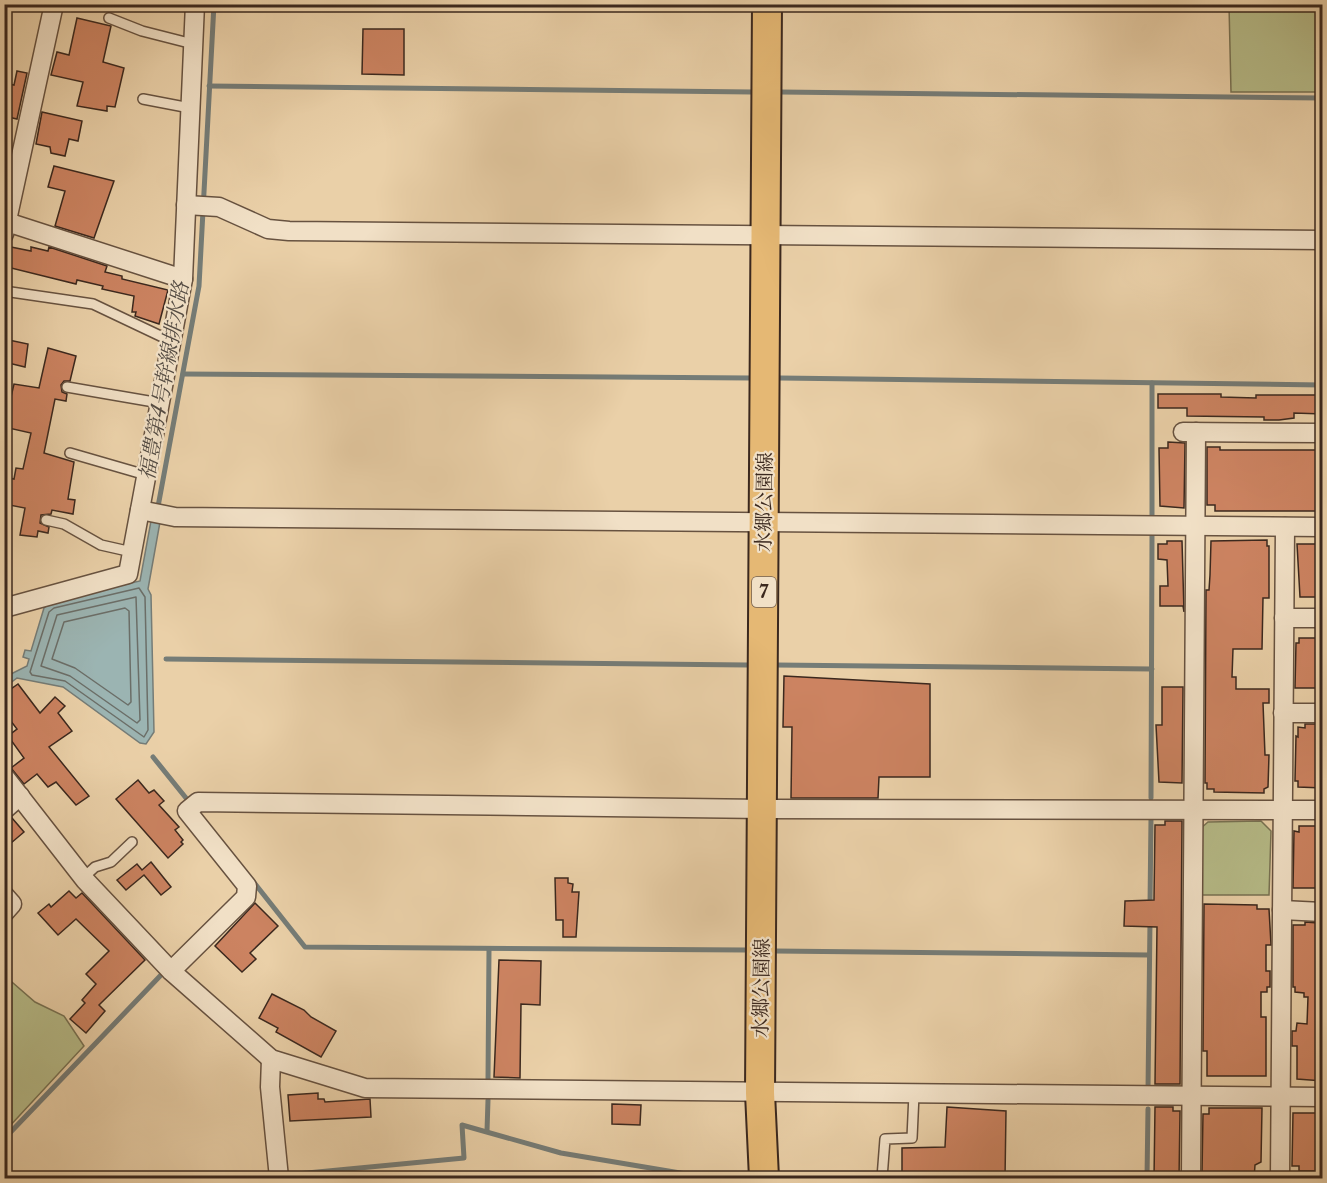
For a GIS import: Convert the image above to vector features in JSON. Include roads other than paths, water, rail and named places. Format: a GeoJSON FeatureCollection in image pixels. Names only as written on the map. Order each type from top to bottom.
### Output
{"type":"FeatureCollection","features":[{"type":"Feature","properties":{"kind":"main road","name":"水郷公園線"},"geometry":{"type":"LineString","coordinates":[[764,1179],[760,1093],[764,809],[767,4]]}},
{"type":"Feature","properties":{"kind":"street"},"geometry":{"type":"LineString","coordinates":[[54,4],[6,228],[183,279]]}},
{"type":"Feature","properties":{"kind":"street"},"geometry":{"type":"LineString","coordinates":[[4,608],[128,574],[143,511],[146,475],[183,279],[189,205],[190,108],[195,4]]}},
{"type":"Feature","properties":{"kind":"street"},"geometry":{"type":"LineString","coordinates":[[189,205],[214,206],[268,230],[289,231],[1323,240]]}},
{"type":"Feature","properties":{"kind":"street"},"geometry":{"type":"LineString","coordinates":[[1191,1179],[1196,526],[1190,432],[1323,433]]}},
{"type":"Feature","properties":{"kind":"street"},"geometry":{"type":"LineString","coordinates":[[143,511],[167,516],[1323,527]]}},
{"type":"Feature","properties":{"kind":"street"},"geometry":{"type":"LineString","coordinates":[[1280,1179],[1285,527]]}},
{"type":"Feature","properties":{"kind":"street"},"geometry":{"type":"LineString","coordinates":[[1284,618],[1323,618]]}},
{"type":"Feature","properties":{"kind":"street"},"geometry":{"type":"LineString","coordinates":[[1283,713],[1323,713]]}},
{"type":"Feature","properties":{"kind":"street"},"geometry":{"type":"LineString","coordinates":[[4,776],[83,878],[171,970],[271,1059],[365,1088],[1191,1098],[1323,1097]]}},
{"type":"Feature","properties":{"kind":"street"},"geometry":{"type":"LineString","coordinates":[[4,810],[20,796]]}},
{"type":"Feature","properties":{"kind":"street"},"geometry":{"type":"LineString","coordinates":[[171,970],[246,897],[247,886],[187,811],[198,802],[1150,812],[1157,808],[1323,810]]}},
{"type":"Feature","properties":{"kind":"street"},"geometry":{"type":"LineString","coordinates":[[4,895],[12,904],[4,913]]}},
{"type":"Feature","properties":{"kind":"street"},"geometry":{"type":"LineString","coordinates":[[1282,910],[1323,912]]}},
{"type":"Feature","properties":{"kind":"street"},"geometry":{"type":"LineString","coordinates":[[271,1059],[270,1087],[279,1179]]}},
{"type":"Feature","properties":{"kind":"lane"},"geometry":{"type":"LineString","coordinates":[[109,18],[142,31],[193,44]]}},
{"type":"Feature","properties":{"kind":"lane"},"geometry":{"type":"LineString","coordinates":[[143,99],[190,108]]}},
{"type":"Feature","properties":{"kind":"lane"},"geometry":{"type":"LineString","coordinates":[[4,291],[93,304],[171,341]]}},
{"type":"Feature","properties":{"kind":"lane"},"geometry":{"type":"LineString","coordinates":[[67,387],[160,403]]}},
{"type":"Feature","properties":{"kind":"lane"},"geometry":{"type":"LineString","coordinates":[[69,453],[146,475]]}},
{"type":"Feature","properties":{"kind":"lane"},"geometry":{"type":"LineString","coordinates":[[46,520],[64,524],[100,545],[132,552]]}},
{"type":"Feature","properties":{"kind":"lane"},"geometry":{"type":"LineString","coordinates":[[83,878],[95,867],[111,862],[132,842]]}},
{"type":"Feature","properties":{"kind":"lane"},"geometry":{"type":"LineString","coordinates":[[882,1179],[885,1138],[912,1138],[914,1094]]}},
{"type":"Feature","properties":{"kind":"water"},"geometry":{"type":"Polygon","coordinates":[[[153,510],[162,511],[148,589],[151,595],[154,732],[146,744],[140,743],[63,687],[17,678],[5,687],[5,677],[27,666],[29,659],[23,657],[25,650],[31,651],[44,608],[51,602],[140,581],[153,510]]]}},
{"type":"Feature","properties":{"kind":"waterway","name":"福豊第4号幹線排水路"},"geometry":{"type":"LineString","coordinates":[[157,512],[199,286],[214,4]]}},
{"type":"Feature","properties":{"kind":"waterway"},"geometry":{"type":"LineString","coordinates":[[209,86],[752,92]]}},
{"type":"Feature","properties":{"kind":"waterway"},"geometry":{"type":"LineString","coordinates":[[781,92],[1322,98]]}},
{"type":"Feature","properties":{"kind":"waterway"},"geometry":{"type":"LineString","coordinates":[[183,374],[750,378]]}},
{"type":"Feature","properties":{"kind":"waterway"},"geometry":{"type":"LineString","coordinates":[[780,378],[1322,385]]}},
{"type":"Feature","properties":{"kind":"waterway"},"geometry":{"type":"LineString","coordinates":[[1152,383],[1152,518]]}},
{"type":"Feature","properties":{"kind":"waterway"},"geometry":{"type":"LineString","coordinates":[[1151,798],[1152,535]]}},
{"type":"Feature","properties":{"kind":"waterway"},"geometry":{"type":"LineString","coordinates":[[166,659],[747,665]]}},
{"type":"Feature","properties":{"kind":"waterway"},"geometry":{"type":"LineString","coordinates":[[776,665],[1152,669]]}},
{"type":"Feature","properties":{"kind":"waterway"},"geometry":{"type":"LineString","coordinates":[[153,757],[186,798]]}},
{"type":"Feature","properties":{"kind":"waterway"},"geometry":{"type":"LineString","coordinates":[[1150,905],[1151,818]]}},
{"type":"Feature","properties":{"kind":"waterway"},"geometry":{"type":"LineString","coordinates":[[252,880],[305,947],[746,950]]}},
{"type":"Feature","properties":{"kind":"waterway"},"geometry":{"type":"LineString","coordinates":[[1148,1090],[1150,921]]}},
{"type":"Feature","properties":{"kind":"waterway"},"geometry":{"type":"LineString","coordinates":[[488,1081],[489,949]]}},
{"type":"Feature","properties":{"kind":"waterway"},"geometry":{"type":"LineString","coordinates":[[775,951],[1149,955]]}},
{"type":"Feature","properties":{"kind":"waterway"},"geometry":{"type":"LineString","coordinates":[[4,1139],[161,975]]}},
{"type":"Feature","properties":{"kind":"waterway"},"geometry":{"type":"LineString","coordinates":[[487,1131],[488,1100]]}},
{"type":"Feature","properties":{"kind":"waterway"},"geometry":{"type":"LineString","coordinates":[[1147,1178],[1148,1109]]}},
{"type":"Feature","properties":{"kind":"waterway"},"geometry":{"type":"LineString","coordinates":[[286,1175],[464,1158],[462,1125],[561,1153],[710,1178]]}},
{"type":"Feature","properties":{"kind":"waterway"},"geometry":{"type":"LineString","coordinates":[[253,1178],[268,1177]]}}]}
